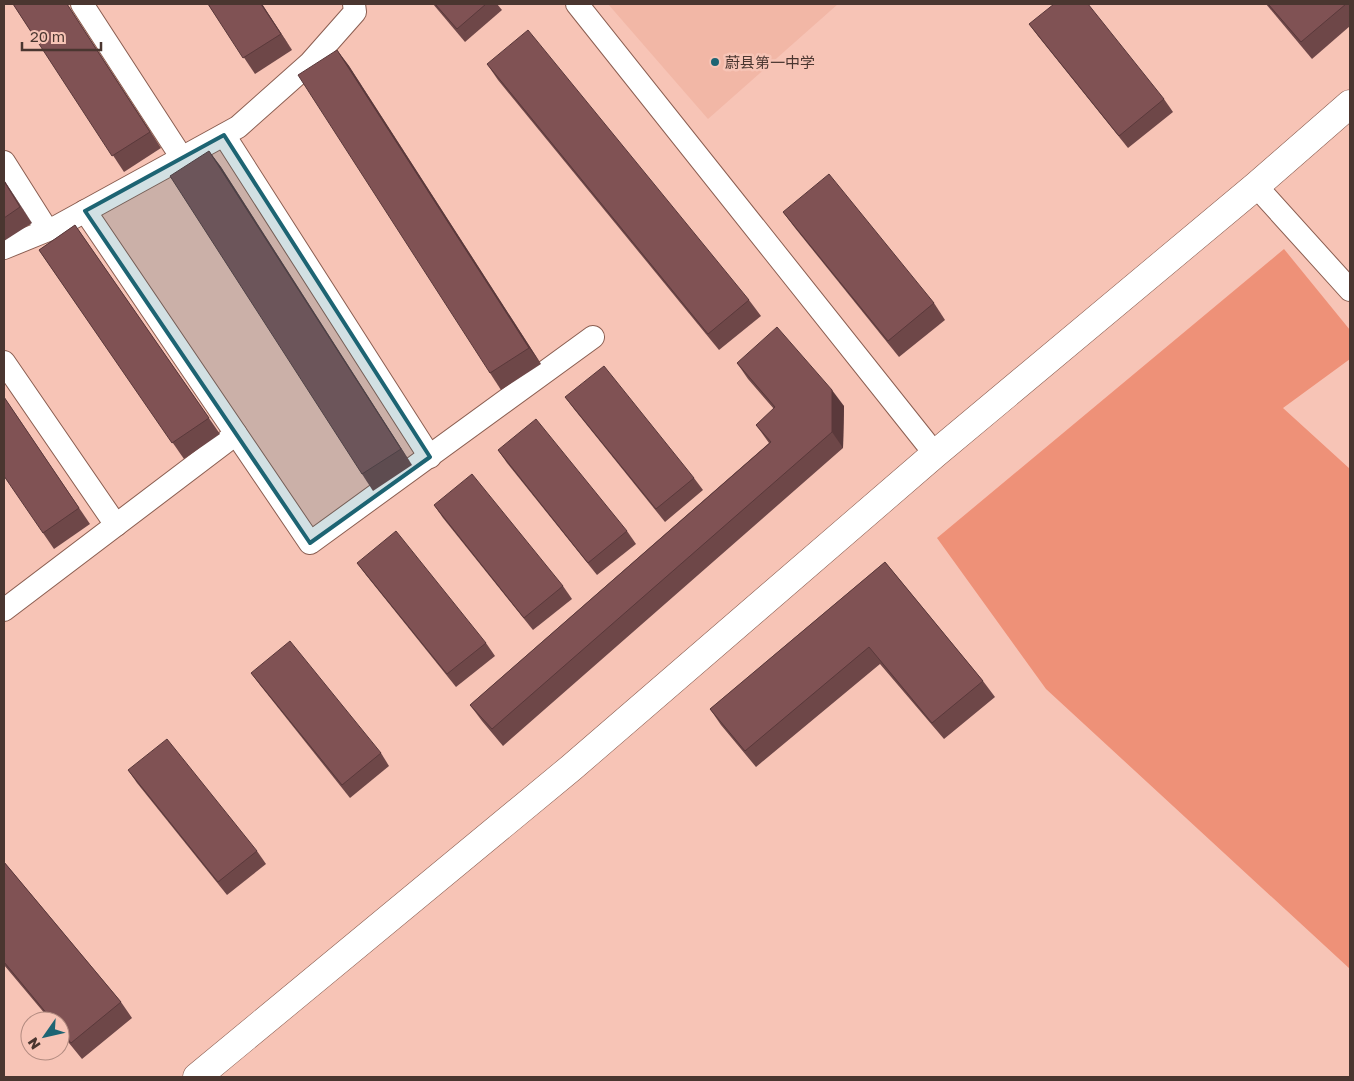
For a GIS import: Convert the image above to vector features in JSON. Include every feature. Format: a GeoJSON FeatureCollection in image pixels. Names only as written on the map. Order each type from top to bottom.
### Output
{"type":"FeatureCollection","features":[{"type":"Feature","properties":{"kind":"street"},"geometry":{"type":"LineString","coordinates":[[82,4],[182,158]]}},
{"type":"Feature","properties":{"kind":"street"},"geometry":{"type":"LineString","coordinates":[[4,248],[85,211],[238,127],[310,63],[355,12],[354,4]]}},
{"type":"Feature","properties":{"kind":"street"},"geometry":{"type":"LineString","coordinates":[[577,4],[934,454]]}},
{"type":"Feature","properties":{"kind":"street"},"geometry":{"type":"LineString","coordinates":[[196,1077],[571,768],[934,454],[1256,186],[1350,104]]}},
{"type":"Feature","properties":{"kind":"street"},"geometry":{"type":"LineString","coordinates":[[224,135],[430,456]]}},
{"type":"Feature","properties":{"kind":"street"},"geometry":{"type":"LineString","coordinates":[[4,162],[47,230]]}},
{"type":"Feature","properties":{"kind":"street"},"geometry":{"type":"LineString","coordinates":[[1256,186],[1350,290]]}},
{"type":"Feature","properties":{"kind":"street"},"geometry":{"type":"LineString","coordinates":[[85,211],[310,543],[593,337]]}},
{"type":"Feature","properties":{"kind":"street"},"geometry":{"type":"LineString","coordinates":[[4,362],[116,525]]}},
{"type":"Feature","properties":{"kind":"street"},"geometry":{"type":"LineString","coordinates":[[4,610],[236,434]]}},
{"type":"Feature","properties":{"kind":"highlighted area"},"geometry":{"type":"Polygon","coordinates":[[[224,135],[430,457],[310,543],[85,211],[224,135]]]}},
{"type":"Feature","properties":{"kind":"shaded area","name":"蔚县第一中学"},"geometry":{"type":"Polygon","coordinates":[[[608,4],[838,4],[708,119],[608,4]]]}},
{"type":"Feature","properties":{"kind":"shaded area"},"geometry":{"type":"Polygon","coordinates":[[[1284,249],[1350,330],[1350,359],[1283,408],[1350,469],[1350,969],[1046,689],[937,538],[1284,249]]]}},
{"type":"Feature","properties":{"kind":"building"},"geometry":{"type":"Polygon","coordinates":[[[13,4],[67,4],[150,132],[112,156],[13,4]]]}},
{"type":"Feature","properties":{"kind":"building"},"geometry":{"type":"Polygon","coordinates":[[[208,4],[261,4],[281,34],[243,58],[208,4]]]}},
{"type":"Feature","properties":{"kind":"building"},"geometry":{"type":"Polygon","coordinates":[[[435,4],[486,4],[457,29],[435,4]]]}},
{"type":"Feature","properties":{"kind":"building"},"geometry":{"type":"Polygon","coordinates":[[[1054,4],[1088,4],[1164,99],[1119,136],[1029,24],[1054,4]]]}},
{"type":"Feature","properties":{"kind":"building"},"geometry":{"type":"Polygon","coordinates":[[[1268,4],[1346,4],[1301,42],[1268,4]]]}},
{"type":"Feature","properties":{"kind":"building"},"geometry":{"type":"Polygon","coordinates":[[[528,30],[749,300],[708,334],[487,64],[528,30]]]}},
{"type":"Feature","properties":{"kind":"building"},"geometry":{"type":"Polygon","coordinates":[[[337,50],[529,348],[490,373],[298,75],[337,50]]]}},
{"type":"Feature","properties":{"kind":"building"},"geometry":{"type":"Polygon","coordinates":[[[209,151],[401,449],[362,474],[170,176],[209,151]]]}},
{"type":"Feature","properties":{"kind":"building"},"geometry":{"type":"Polygon","coordinates":[[[829,174],[934,303],[888,341],[783,212],[829,174]]]}},
{"type":"Feature","properties":{"kind":"building"},"geometry":{"type":"Polygon","coordinates":[[[4,181],[20,207],[4,218],[4,181]]]}},
{"type":"Feature","properties":{"kind":"building"},"geometry":{"type":"Polygon","coordinates":[[[75,225],[209,418],[172,443],[39,250],[75,225]]]}},
{"type":"Feature","properties":{"kind":"building"},"geometry":{"type":"Polygon","coordinates":[[[777,327],[832,390],[832,432],[492,729],[470,705],[771,442],[756,425],[775,407],[737,363],[777,327]]]}},
{"type":"Feature","properties":{"kind":"building"},"geometry":{"type":"Polygon","coordinates":[[[604,366],[694,478],[656,509],[565,397],[604,366]]]}},
{"type":"Feature","properties":{"kind":"building"},"geometry":{"type":"Polygon","coordinates":[[[4,397],[79,508],[43,533],[4,476],[4,397]]]}},
{"type":"Feature","properties":{"kind":"building"},"geometry":{"type":"Polygon","coordinates":[[[536,419],[627,531],[588,563],[498,450],[536,419]]]}},
{"type":"Feature","properties":{"kind":"building"},"geometry":{"type":"Polygon","coordinates":[[[472,474],[563,586],[524,618],[434,505],[472,474]]]}},
{"type":"Feature","properties":{"kind":"building"},"geometry":{"type":"Polygon","coordinates":[[[396,531],[486,643],[447,674],[357,563],[396,531]]]}},
{"type":"Feature","properties":{"kind":"building"},"geometry":{"type":"Polygon","coordinates":[[[885,562],[983,681],[932,723],[869,647],[745,751],[710,709],[885,562]]]}},
{"type":"Feature","properties":{"kind":"building"},"geometry":{"type":"Polygon","coordinates":[[[290,641],[381,753],[342,785],[251,673],[290,641]]]}},
{"type":"Feature","properties":{"kind":"building"},"geometry":{"type":"Polygon","coordinates":[[[167,739],[257,851],[218,882],[128,770],[167,739]]]}},
{"type":"Feature","properties":{"kind":"building"},"geometry":{"type":"Polygon","coordinates":[[[4,862],[121,1002],[71,1043],[70,1011],[45,1011],[4,962],[4,862]]]}},
{"type":"Feature","properties":{"kind":"place","name":"蔚县第一中学"},"geometry":{"type":"Point","coordinates":[715,62]}}]}
